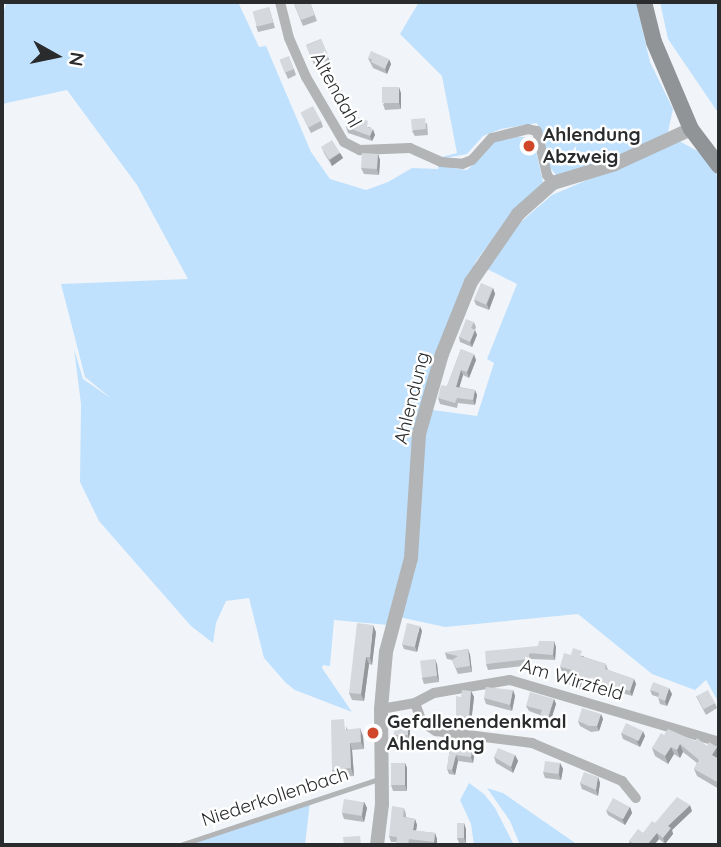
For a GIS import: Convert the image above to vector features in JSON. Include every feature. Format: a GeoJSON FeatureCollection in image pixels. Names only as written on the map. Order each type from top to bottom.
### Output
{"type":"FeatureCollection","features":[{"type":"Feature","properties":{"kind":"main road"},"geometry":{"type":"LineString","coordinates":[[644,2],[654,42],[691,129],[719,166]]}},
{"type":"Feature","properties":{"kind":"street","name":"Altendahl"},"geometry":{"type":"LineString","coordinates":[[280,2],[289,38],[306,77],[344,142],[360,150],[410,148],[441,162],[462,164],[472,160],[492,138],[528,129],[537,131],[547,175],[553,183]]}},
{"type":"Feature","properties":{"kind":"street","name":"Ahlendung"},"geometry":{"type":"LineString","coordinates":[[377,845],[381,709],[386,652],[411,558],[419,435],[442,355],[471,282],[518,214],[553,183],[615,164],[691,129]]}},
{"type":"Feature","properties":{"kind":"street","name":"Am Wirzfeld"},"geometry":{"type":"LineString","coordinates":[[381,709],[415,703],[434,693],[510,680],[719,742]]}},
{"type":"Feature","properties":{"kind":"street"},"geometry":{"type":"LineString","coordinates":[[415,703],[422,722],[436,731],[531,743],[622,780],[636,798]]}},
{"type":"Feature","properties":{"kind":"lane","name":"Niederkollenbach"},"geometry":{"type":"LineString","coordinates":[[180,845],[381,778]]}},
{"type":"Feature","properties":{"kind":"shaded area"},"geometry":{"type":"Polygon","coordinates":[[[7,2],[238,2],[259,47],[266,46],[311,152],[330,179],[366,190],[388,182],[412,168],[438,169],[439,166],[467,170],[479,159],[488,145],[504,135],[533,138],[544,186],[499,231],[476,261],[435,359],[406,559],[388,625],[334,620],[330,666],[323,665],[322,668],[352,712],[295,690],[286,683],[264,658],[249,598],[226,601],[216,623],[213,643],[191,626],[99,521],[80,482],[81,404],[74,349],[83,379],[112,399],[85,377],[61,284],[188,279],[137,185],[67,90],[2,104],[2,16],[7,2]]]}},
{"type":"Feature","properties":{"kind":"shaded area"},"geometry":{"type":"Polygon","coordinates":[[[419,2],[636,2],[650,62],[673,109],[668,132],[606,162],[557,176],[548,165],[537,123],[501,129],[483,136],[467,154],[438,158],[457,153],[442,76],[400,34],[419,2]]]}},
{"type":"Feature","properties":{"kind":"shaded area"},"geometry":{"type":"Polygon","coordinates":[[[660,2],[719,2],[719,114],[668,39],[660,2]]]}},
{"type":"Feature","properties":{"kind":"shaded area"},"geometry":{"type":"Polygon","coordinates":[[[679,141],[705,155],[719,171],[719,175],[716,174],[719,180],[719,703],[706,680],[695,690],[652,674],[578,614],[445,627],[399,617],[424,435],[433,410],[477,416],[494,363],[487,359],[517,284],[485,268],[508,233],[552,195],[679,141]]]}},
{"type":"Feature","properties":{"kind":"shaded area"},"geometry":{"type":"Polygon","coordinates":[[[469,783],[484,794],[495,808],[514,845],[474,845],[471,824],[460,800],[469,783]]]}},
{"type":"Feature","properties":{"kind":"shaded area"},"geometry":{"type":"Polygon","coordinates":[[[487,788],[503,793],[578,845],[520,845],[510,821],[487,788]]]}},
{"type":"Feature","properties":{"kind":"shaded area"},"geometry":{"type":"Polygon","coordinates":[[[310,802],[305,845],[183,845],[310,802]]]}},
{"type":"Feature","properties":{"kind":"building"},"geometry":{"type":"Polygon","coordinates":[[[310,2],[315,15],[301,20],[294,4],[310,2]]]}},
{"type":"Feature","properties":{"kind":"building"},"geometry":{"type":"Polygon","coordinates":[[[269,7],[273,22],[257,27],[253,11],[269,7]]]}},
{"type":"Feature","properties":{"kind":"building"},"geometry":{"type":"Polygon","coordinates":[[[321,39],[328,55],[313,61],[306,46],[321,39]]]}},
{"type":"Feature","properties":{"kind":"building"},"geometry":{"type":"Polygon","coordinates":[[[371,51],[389,59],[385,69],[371,62],[372,59],[368,58],[371,51]]]}},
{"type":"Feature","properties":{"kind":"building"},"geometry":{"type":"Polygon","coordinates":[[[289,56],[294,69],[285,73],[280,60],[289,56]]]}},
{"type":"Feature","properties":{"kind":"building"},"geometry":{"type":"Polygon","coordinates":[[[332,72],[341,89],[332,93],[323,77],[332,72]]]}},
{"type":"Feature","properties":{"kind":"building"},"geometry":{"type":"Polygon","coordinates":[[[382,87],[399,87],[399,103],[382,103],[382,87]]]}},
{"type":"Feature","properties":{"kind":"building"},"geometry":{"type":"Polygon","coordinates":[[[313,106],[321,121],[309,128],[301,113],[313,106]]]}},
{"type":"Feature","properties":{"kind":"building"},"geometry":{"type":"Polygon","coordinates":[[[358,117],[368,121],[367,127],[373,129],[370,136],[346,127],[348,120],[356,123],[358,117]]]}},
{"type":"Feature","properties":{"kind":"building"},"geometry":{"type":"Polygon","coordinates":[[[425,118],[426,129],[412,130],[411,119],[425,118]]]}},
{"type":"Feature","properties":{"kind":"building"},"geometry":{"type":"Polygon","coordinates":[[[332,140],[340,153],[329,160],[321,147],[332,140]]]}},
{"type":"Feature","properties":{"kind":"building"},"geometry":{"type":"Polygon","coordinates":[[[362,153],[378,154],[377,169],[361,168],[362,153]]]}},
{"type":"Feature","properties":{"kind":"building"},"geometry":{"type":"Polygon","coordinates":[[[481,283],[493,288],[486,305],[474,300],[481,283]]]}},
{"type":"Feature","properties":{"kind":"building"},"geometry":{"type":"Polygon","coordinates":[[[466,319],[474,322],[471,328],[475,330],[470,342],[459,337],[466,319]]]}},
{"type":"Feature","properties":{"kind":"building"},"geometry":{"type":"Polygon","coordinates":[[[461,349],[474,354],[467,372],[461,370],[456,387],[475,390],[473,400],[457,398],[455,403],[438,398],[441,385],[447,386],[461,349]]]}},
{"type":"Feature","properties":{"kind":"building"},"geometry":{"type":"Polygon","coordinates":[[[357,623],[373,625],[370,657],[366,657],[361,694],[349,693],[357,623]]]}},
{"type":"Feature","properties":{"kind":"building"},"geometry":{"type":"Polygon","coordinates":[[[407,623],[420,626],[415,647],[402,644],[407,623]]]}},
{"type":"Feature","properties":{"kind":"building"},"geometry":{"type":"Polygon","coordinates":[[[539,641],[554,641],[553,655],[529,653],[529,659],[486,664],[485,651],[538,646],[539,641]]]}},
{"type":"Feature","properties":{"kind":"building"},"geometry":{"type":"Polygon","coordinates":[[[573,648],[582,651],[580,656],[606,664],[605,669],[634,679],[630,691],[580,676],[578,684],[568,681],[572,670],[560,667],[564,653],[571,655],[573,648]]]}},
{"type":"Feature","properties":{"kind":"building"},"geometry":{"type":"Polygon","coordinates":[[[468,649],[470,666],[456,668],[452,660],[458,656],[445,653],[445,652],[468,649]]]}},
{"type":"Feature","properties":{"kind":"building"},"geometry":{"type":"Polygon","coordinates":[[[435,659],[437,676],[422,678],[420,661],[435,659]]]}},
{"type":"Feature","properties":{"kind":"building"},"geometry":{"type":"Polygon","coordinates":[[[653,682],[669,688],[665,701],[658,698],[659,693],[650,690],[653,682]]]}},
{"type":"Feature","properties":{"kind":"building"},"geometry":{"type":"Polygon","coordinates":[[[486,687],[513,690],[510,705],[484,698],[486,687]]]}},
{"type":"Feature","properties":{"kind":"building"},"geometry":{"type":"Polygon","coordinates":[[[462,690],[471,691],[469,717],[456,716],[456,696],[461,697],[462,690]]]}},
{"type":"Feature","properties":{"kind":"building"},"geometry":{"type":"Polygon","coordinates":[[[708,690],[715,703],[704,709],[697,696],[708,690]]]}},
{"type":"Feature","properties":{"kind":"building"},"geometry":{"type":"Polygon","coordinates":[[[530,692],[554,699],[547,721],[539,718],[542,710],[526,706],[530,692]]]}},
{"type":"Feature","properties":{"kind":"building"},"geometry":{"type":"Polygon","coordinates":[[[582,708],[601,714],[597,726],[578,721],[582,708]]]}},
{"type":"Feature","properties":{"kind":"building"},"geometry":{"type":"Polygon","coordinates":[[[344,719],[345,730],[360,728],[361,742],[350,743],[351,768],[332,770],[331,720],[344,719]]]}},
{"type":"Feature","properties":{"kind":"building"},"geometry":{"type":"Polygon","coordinates":[[[394,721],[408,721],[408,735],[394,735],[394,721]]]}},
{"type":"Feature","properties":{"kind":"building"},"geometry":{"type":"Polygon","coordinates":[[[626,723],[643,731],[639,741],[621,733],[626,723]]]}},
{"type":"Feature","properties":{"kind":"building"},"geometry":{"type":"Polygon","coordinates":[[[668,729],[695,741],[697,738],[707,746],[709,742],[717,747],[712,755],[719,759],[719,783],[694,769],[699,760],[680,744],[677,750],[671,747],[665,756],[652,748],[661,733],[664,735],[668,729]]]}},
{"type":"Feature","properties":{"kind":"building"},"geometry":{"type":"Polygon","coordinates":[[[451,741],[473,744],[471,757],[456,755],[452,770],[447,769],[451,741]]]}},
{"type":"Feature","properties":{"kind":"building"},"geometry":{"type":"Polygon","coordinates":[[[498,748],[515,755],[511,767],[494,757],[498,748]]]}},
{"type":"Feature","properties":{"kind":"building"},"geometry":{"type":"Polygon","coordinates":[[[545,761],[560,763],[558,774],[543,772],[545,761]]]}},
{"type":"Feature","properties":{"kind":"building"},"geometry":{"type":"Polygon","coordinates":[[[391,763],[405,763],[405,785],[391,785],[391,763]]]}},
{"type":"Feature","properties":{"kind":"building"},"geometry":{"type":"Polygon","coordinates":[[[584,772],[598,777],[596,790],[580,783],[584,772]]]}},
{"type":"Feature","properties":{"kind":"building"},"geometry":{"type":"Polygon","coordinates":[[[677,797],[690,805],[668,826],[671,828],[663,838],[657,833],[647,845],[636,845],[629,841],[638,829],[643,833],[652,821],[655,823],[677,797]]]}},
{"type":"Feature","properties":{"kind":"building"},"geometry":{"type":"Polygon","coordinates":[[[613,798],[630,807],[623,819],[606,810],[613,798]]]}},
{"type":"Feature","properties":{"kind":"building"},"geometry":{"type":"Polygon","coordinates":[[[344,799],[364,802],[362,816],[342,813],[344,799]]]}},
{"type":"Feature","properties":{"kind":"building"},"geometry":{"type":"Polygon","coordinates":[[[392,806],[404,808],[403,817],[415,819],[413,830],[435,833],[434,842],[409,839],[408,845],[396,845],[397,837],[389,836],[392,806]]]}},
{"type":"Feature","properties":{"kind":"building"},"geometry":{"type":"Polygon","coordinates":[[[457,823],[464,823],[464,838],[457,838],[457,823]]]}},
{"type":"Feature","properties":{"kind":"building"},"geometry":{"type":"Polygon","coordinates":[[[360,836],[361,845],[344,845],[343,837],[360,836]]]}},
{"type":"Feature","properties":{"kind":"place","name":"Ahlendung Abzweig"},"geometry":{"type":"Point","coordinates":[529,146]}},
{"type":"Feature","properties":{"kind":"place","name":"Gefallenendenkmal Ahlendung"},"geometry":{"type":"Point","coordinates":[373,733]}}]}
